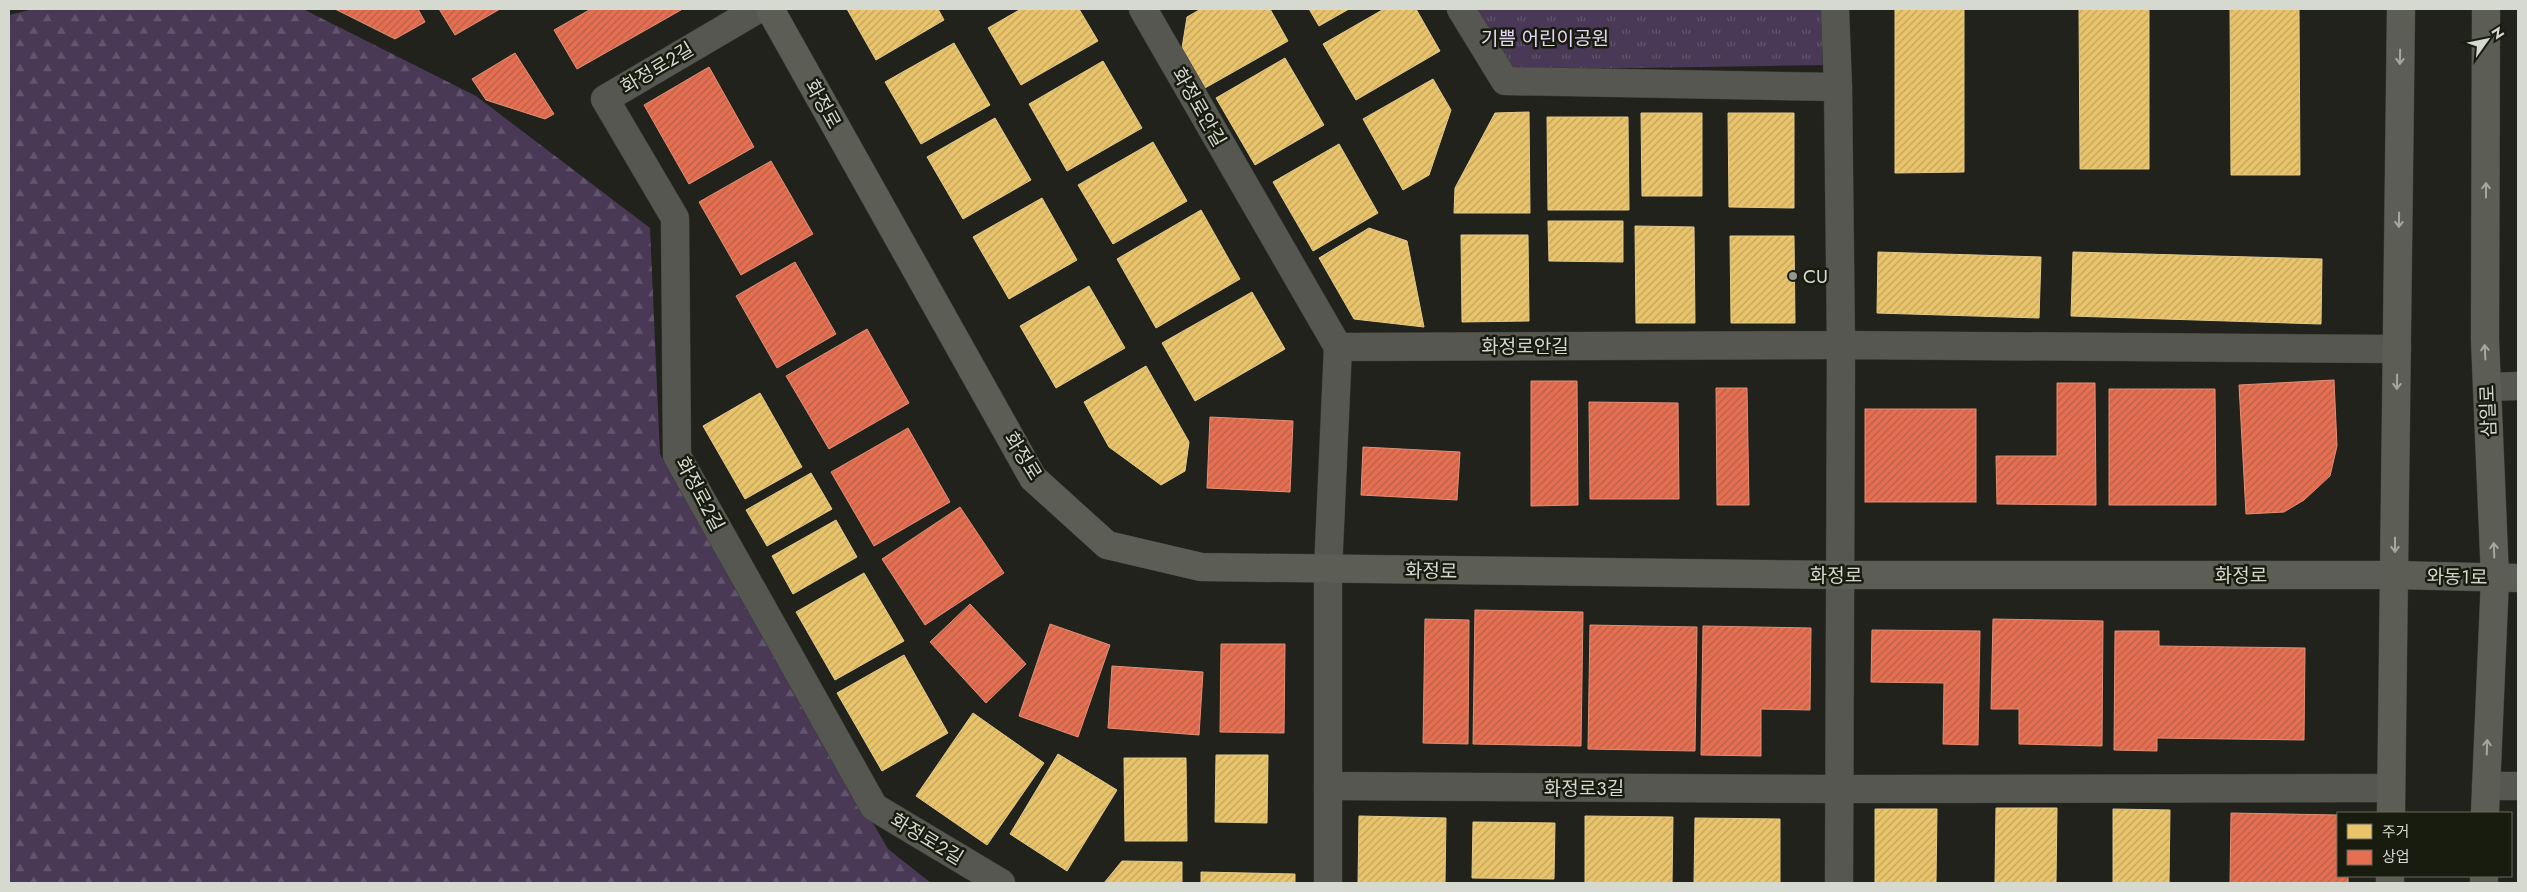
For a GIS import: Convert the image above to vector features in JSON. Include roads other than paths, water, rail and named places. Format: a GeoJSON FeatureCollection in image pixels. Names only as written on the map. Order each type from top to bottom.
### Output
{"type":"FeatureCollection","features":[{"type":"Feature","properties":{"kind":"street","name":"화정로2길"},"geometry":{"type":"LineString","coordinates":[[758,9],[606,99],[675,218],[677,456],[874,807],[1001,883]]}},
{"type":"Feature","properties":{"kind":"street","name":"화정로"},"geometry":{"type":"LineString","coordinates":[[770,9],[1033,478],[1107,544],[1201,567],[1840,575],[2395,576]]}},
{"type":"Feature","properties":{"kind":"street"},"geometry":{"type":"LineString","coordinates":[[1461,9],[1505,80],[1838,87]]}},
{"type":"Feature","properties":{"kind":"street"},"geometry":{"type":"LineString","coordinates":[[1835,9],[1838,87],[1841,345],[1839,883]]}},
{"type":"Feature","properties":{"kind":"street"},"geometry":{"type":"LineString","coordinates":[[2391,800],[2401,9]]}},
{"type":"Feature","properties":{"kind":"street","name":"삼일로"},"geometry":{"type":"LineString","coordinates":[[2485,812],[2506,578],[2487,387],[2485,340],[2486,9]]}},
{"type":"Feature","properties":{"kind":"street","name":"화정로안길"},"geometry":{"type":"LineString","coordinates":[[1146,10],[1338,347],[1841,345],[2398,349]]}},
{"type":"Feature","properties":{"kind":"street"},"geometry":{"type":"LineString","coordinates":[[1328,883],[1328,570],[1338,347]]}},
{"type":"Feature","properties":{"kind":"street"},"geometry":{"type":"LineString","coordinates":[[2487,387],[2518,386]]}},
{"type":"Feature","properties":{"kind":"street","name":"와동1로"},"geometry":{"type":"LineString","coordinates":[[2395,576],[2506,578]]}},
{"type":"Feature","properties":{"kind":"street","name":"화정로3길"},"geometry":{"type":"LineString","coordinates":[[1328,786],[1840,789],[2391,800]]}},
{"type":"Feature","properties":{"kind":"street"},"geometry":{"type":"LineString","coordinates":[[2486,786],[2518,786]]}},
{"type":"Feature","properties":{"kind":"place","name":"CU"},"geometry":{"type":"Point","coordinates":[1793,276]}},
{"type":"Feature","properties":{"kind":"park label","name":"기쁨 어린이공원"},"geometry":{"type":"Point","coordinates":[1545,38]}}]}
